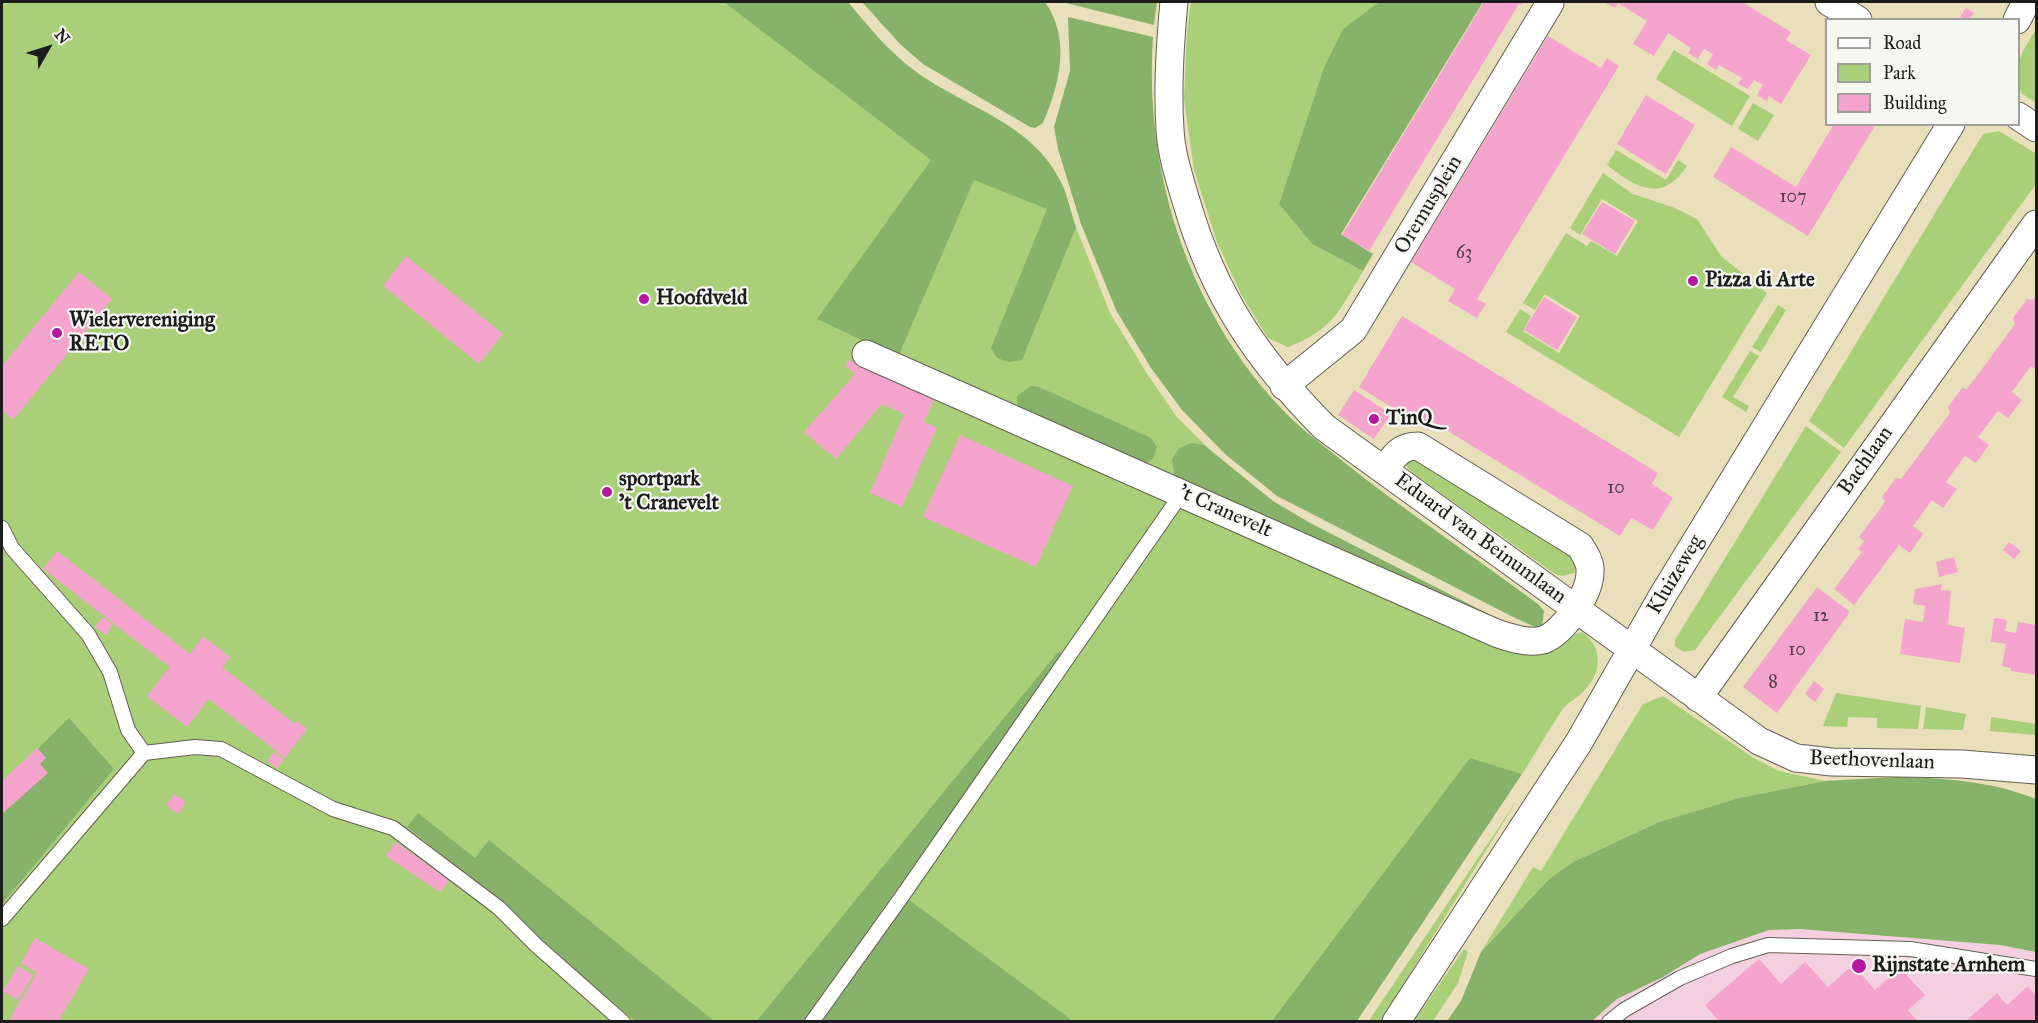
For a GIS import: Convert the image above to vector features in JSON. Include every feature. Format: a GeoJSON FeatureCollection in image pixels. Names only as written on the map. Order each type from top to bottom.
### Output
{"type":"FeatureCollection","features":[{"type":"Feature","properties":{"kind":"street","name":"Eduard van Beinumlaan"},"geometry":{"type":"LineString","coordinates":[[1174,2],[1169,46],[1169,101],[1170,131],[1179,178],[1196,233],[1224,299],[1259,354],[1284,387],[1324,426],[1577,608],[1631,651]]}},
{"type":"Feature","properties":{"kind":"street"},"geometry":{"type":"LineString","coordinates":[[1829,2],[1855,18]]}},
{"type":"Feature","properties":{"kind":"street"},"geometry":{"type":"LineString","coordinates":[[2018,18],[2026,2]]}},
{"type":"Feature","properties":{"kind":"street","name":"Oremusplein"},"geometry":{"type":"LineString","coordinates":[[1284,387],[1353,330],[1550,3]]}},
{"type":"Feature","properties":{"kind":"street"},"geometry":{"type":"LineString","coordinates":[[2020,117],[2037,128]]}},
{"type":"Feature","properties":{"kind":"street","name":"Kluizeweg"},"geometry":{"type":"LineString","coordinates":[[1396,1022],[1579,742],[1631,651],[1950,126]]}},
{"type":"Feature","properties":{"kind":"street","name":"Bachlaan"},"geometry":{"type":"LineString","coordinates":[[1698,698],[2037,224]]}},
{"type":"Feature","properties":{"kind":"street","name":"'t Cranevelt"},"geometry":{"type":"LineString","coordinates":[[866,354],[1512,638],[1541,640],[1551,636],[1577,608]]}},
{"type":"Feature","properties":{"kind":"street","name":"Eduard van Beinumlaan"},"geometry":{"type":"LineString","coordinates":[[1384,470],[1399,450],[1406,446],[1418,446],[1580,546],[1586,555],[1590,572],[1577,608]]}},
{"type":"Feature","properties":{"kind":"street","name":"Beethovenlaan"},"geometry":{"type":"LineString","coordinates":[[1631,651],[1759,741],[1796,758],[1832,762],[1962,764],[2037,770]]}},
{"type":"Feature","properties":{"kind":"lane"},"geometry":{"type":"LineString","coordinates":[[812,1022],[1182,493]]}},
{"type":"Feature","properties":{"kind":"lane"},"geometry":{"type":"LineString","coordinates":[[2,528],[19,556],[88,634],[110,672],[128,730],[144,753]]}},
{"type":"Feature","properties":{"kind":"lane"},"geometry":{"type":"LineString","coordinates":[[2,919],[144,753],[195,747],[221,749],[333,809],[393,828],[499,908],[545,954],[623,1022]]}},
{"type":"Feature","properties":{"kind":"lane"},"geometry":{"type":"LineString","coordinates":[[1608,1022],[1624,1010],[1680,978],[1732,956],[1768,945],[1910,949],[2037,969]]}},
{"type":"Feature","properties":{"kind":"shaded area","name":"Rijnstate Arnhem"},"geometry":{"type":"Polygon","coordinates":[[[1800,929],[2000,945],[2036,952],[2036,1021],[1592,1022],[1617,999],[1663,977],[1700,954],[1769,930],[1800,929]]]}},
{"type":"Feature","properties":{"kind":"green space","name":"sportpark 't Cranevelt"},"geometry":{"type":"Polygon","coordinates":[[[2,2],[769,2],[1053,203],[1076,227],[1110,313],[1146,372],[1176,416],[1223,463],[1204,515],[1492,641],[1568,637],[1582,632],[1594,645],[1597,653],[1597,669],[1594,677],[1583,692],[1562,710],[1522,774],[1510,771],[1339,1021],[1049,1021],[943,944],[876,1021],[2,1021],[2,2]]]}},
{"type":"Feature","properties":{"kind":"green space"},"geometry":{"type":"Polygon","coordinates":[[[724,2],[848,2],[905,64],[934,84],[1016,131],[1034,145],[1049,163],[1062,184],[1076,227],[1022,360],[1008,362],[997,358],[991,348],[1047,209],[974,180],[898,357],[817,319],[931,160],[724,2]]]}},
{"type":"Feature","properties":{"kind":"green space"},"geometry":{"type":"Polygon","coordinates":[[[862,2],[1045,2],[1058,31],[1060,61],[1054,92],[1043,123],[1035,128],[1030,127],[923,64],[900,44],[862,2]]]}},
{"type":"Feature","properties":{"kind":"green space"},"geometry":{"type":"Polygon","coordinates":[[[1062,2],[1157,2],[1154,25],[1062,2]]]}},
{"type":"Feature","properties":{"kind":"green space"},"geometry":{"type":"Polygon","coordinates":[[[1191,2],[1379,2],[1343,30],[1324,67],[1279,204],[1312,244],[1363,271],[1334,317],[1315,333],[1288,347],[1268,338],[1241,294],[1217,242],[1194,170],[1184,99],[1187,31],[1191,2]]]}},
{"type":"Feature","properties":{"kind":"green space"},"geometry":{"type":"Polygon","coordinates":[[[1379,2],[1483,2],[1341,234],[1373,254],[1363,271],[1312,244],[1279,204],[1324,67],[1343,29],[1379,2]]]}},
{"type":"Feature","properties":{"kind":"green space"},"geometry":{"type":"Polygon","coordinates":[[[1068,17],[1153,37],[1152,87],[1156,137],[1165,186],[1178,234],[1196,280],[1219,324],[1246,366],[1278,405],[1316,440],[1388,496],[1538,604],[1544,611],[1542,627],[1537,628],[1511,616],[1277,496],[1225,454],[1182,410],[1151,368],[1116,310],[1081,224],[1058,149],[1054,127],[1070,71],[1068,17]]]}},
{"type":"Feature","properties":{"kind":"green space"},"geometry":{"type":"Polygon","coordinates":[[[2036,29],[2036,103],[2021,93],[2020,59],[2036,29]]]}},
{"type":"Feature","properties":{"kind":"green space"},"geometry":{"type":"Polygon","coordinates":[[[1674,50],[1750,96],[1732,126],[1656,79],[1674,50]]]}},
{"type":"Feature","properties":{"kind":"green space"},"geometry":{"type":"Polygon","coordinates":[[[1753,103],[1774,115],[1758,141],[1738,129],[1753,103]]]}},
{"type":"Feature","properties":{"kind":"green space"},"geometry":{"type":"Polygon","coordinates":[[[1999,131],[2035,153],[2036,184],[1844,448],[1809,421],[1983,134],[1999,131]]]}},
{"type":"Feature","properties":{"kind":"green space"},"geometry":{"type":"Polygon","coordinates":[[[1616,150],[1666,180],[1678,160],[1687,166],[1678,178],[1668,185],[1659,188],[1639,186],[1607,165],[1616,150]]]}},
{"type":"Feature","properties":{"kind":"green space"},"geometry":{"type":"Polygon","coordinates":[[[1603,173],[1633,194],[1675,208],[1697,219],[1721,256],[1767,293],[1679,437],[1506,332],[1520,309],[1531,316],[1523,331],[1559,353],[1580,316],[1545,294],[1535,310],[1523,303],[1566,233],[1587,246],[1591,241],[1617,256],[1638,221],[1602,199],[1580,235],[1570,228],[1603,173]]]}},
{"type":"Feature","properties":{"kind":"green space"},"geometry":{"type":"Polygon","coordinates":[[[1778,305],[1786,310],[1761,352],[1752,347],[1778,305]]]}},
{"type":"Feature","properties":{"kind":"green space"},"geometry":{"type":"Polygon","coordinates":[[[1750,351],[1759,356],[1733,397],[1749,406],[1746,412],[1722,397],[1750,351]]]}},
{"type":"Feature","properties":{"kind":"green space"},"geometry":{"type":"Polygon","coordinates":[[[1031,386],[1039,387],[1151,438],[1157,447],[1153,459],[1143,465],[1018,408],[1017,396],[1031,386]]]}},
{"type":"Feature","properties":{"kind":"green space"},"geometry":{"type":"Polygon","coordinates":[[[1806,426],[1841,452],[1695,650],[1684,652],[1675,646],[1675,640],[1806,426]]]}},
{"type":"Feature","properties":{"kind":"green space"},"geometry":{"type":"Polygon","coordinates":[[[1192,443],[1204,445],[1273,501],[1312,524],[1516,628],[1175,479],[1172,459],[1179,448],[1192,443]]]}},
{"type":"Feature","properties":{"kind":"green space"},"geometry":{"type":"Polygon","coordinates":[[[1414,457],[1569,551],[1577,567],[1574,573],[1562,576],[1555,574],[1414,474],[1404,464],[1414,457]]]}},
{"type":"Feature","properties":{"kind":"green space"},"geometry":{"type":"Polygon","coordinates":[[[1058,652],[1064,654],[803,1021],[756,1022],[1058,652]]]}},
{"type":"Feature","properties":{"kind":"green space"},"geometry":{"type":"Polygon","coordinates":[[[1836,693],[1921,706],[1918,729],[1877,728],[1877,718],[1848,717],[1847,727],[1823,726],[1836,693]]]}},
{"type":"Feature","properties":{"kind":"green space"},"geometry":{"type":"Polygon","coordinates":[[[1663,696],[1752,757],[1779,771],[1825,781],[1739,798],[1659,822],[1573,862],[1549,879],[1481,952],[1533,867],[1541,871],[1643,704],[1663,696]]]}},
{"type":"Feature","properties":{"kind":"green space"},"geometry":{"type":"Polygon","coordinates":[[[1926,707],[1966,714],[1963,730],[1923,729],[1926,707]]]}},
{"type":"Feature","properties":{"kind":"green space"},"geometry":{"type":"Polygon","coordinates":[[[1991,717],[2036,724],[2036,735],[1990,731],[1991,717]]]}},
{"type":"Feature","properties":{"kind":"green space"},"geometry":{"type":"Polygon","coordinates":[[[69,718],[114,769],[2,904],[2,785],[69,718]]]}},
{"type":"Feature","properties":{"kind":"green space"},"geometry":{"type":"Polygon","coordinates":[[[1470,758],[1522,774],[1357,1021],[1272,1021],[1470,758]]]}},
{"type":"Feature","properties":{"kind":"green space"},"geometry":{"type":"Polygon","coordinates":[[[1897,777],[1933,778],[1985,784],[2036,799],[2036,952],[2000,945],[1800,929],[1769,930],[1700,954],[1663,977],[1617,999],[1592,1021],[1447,1021],[1461,1001],[1481,952],[1549,879],[1573,862],[1659,822],[1739,798],[1825,781],[1897,777]]]}},
{"type":"Feature","properties":{"kind":"green space"},"geometry":{"type":"Polygon","coordinates":[[[1519,797],[1381,1021],[1368,1022],[1519,797]]]}},
{"type":"Feature","properties":{"kind":"green space"},"geometry":{"type":"Polygon","coordinates":[[[418,813],[475,858],[489,840],[714,1021],[635,1021],[543,943],[505,905],[407,827],[418,813]]]}},
{"type":"Feature","properties":{"kind":"green space"},"geometry":{"type":"Polygon","coordinates":[[[909,900],[1073,1021],[821,1021],[909,900]]]}},
{"type":"Feature","properties":{"kind":"green space"},"geometry":{"type":"Polygon","coordinates":[[[1464,949],[1468,952],[1458,983],[1433,1021],[1414,1021],[1464,949]]]}},
{"type":"Feature","properties":{"kind":"building"},"geometry":{"type":"Polygon","coordinates":[[[1484,2],[1524,2],[1519,4],[1369,251],[1342,235],[1484,2]]]}},
{"type":"Feature","properties":{"kind":"building"},"geometry":{"type":"Polygon","coordinates":[[[1604,2],[1742,2],[1791,32],[1786,40],[1811,55],[1781,104],[1769,96],[1767,101],[1757,95],[1763,85],[1754,80],[1748,89],[1738,84],[1742,78],[1719,65],[1716,70],[1707,64],[1713,54],[1704,49],[1698,59],[1688,53],[1691,48],[1668,33],[1654,56],[1633,44],[1647,21],[1618,3],[1615,8],[1604,2]]]}},
{"type":"Feature","properties":{"kind":"building"},"geometry":{"type":"Polygon","coordinates":[[[1966,8],[1974,13],[1970,18],[1960,17],[1966,8]]]}},
{"type":"Feature","properties":{"kind":"building"},"geometry":{"type":"Polygon","coordinates":[[[1548,36],[1601,68],[1607,58],[1619,66],[1477,299],[1486,304],[1477,318],[1448,301],[1455,289],[1411,262],[1548,36]]]}},
{"type":"Feature","properties":{"kind":"building"},"geometry":{"type":"Polygon","coordinates":[[[1646,95],[1695,125],[1666,174],[1617,144],[1646,95]]]}},
{"type":"Feature","properties":{"kind":"building"},"geometry":{"type":"Polygon","coordinates":[[[1833,126],[1875,126],[1808,236],[1713,177],[1731,147],[1796,187],[1833,126]]]}},
{"type":"Feature","properties":{"kind":"building"},"geometry":{"type":"Polygon","coordinates":[[[1602,202],[1635,221],[1615,254],[1582,234],[1602,202]]]}},
{"type":"Feature","properties":{"kind":"building"},"geometry":{"type":"Polygon","coordinates":[[[406,256],[503,334],[479,364],[383,286],[406,256]]]}},
{"type":"Feature","properties":{"kind":"building","name":"Wielervereniging RETO"},"geometry":{"type":"Polygon","coordinates":[[[79,272],[112,299],[13,420],[2,410],[2,366],[79,272]]]}},
{"type":"Feature","properties":{"kind":"building"},"geometry":{"type":"Polygon","coordinates":[[[2036,295],[2036,370],[2031,366],[2012,392],[2022,400],[2008,418],[1998,411],[1978,437],[1989,445],[1976,463],[1965,456],[1946,482],[1957,489],[1943,508],[1932,500],[1913,526],[1923,534],[1910,553],[1899,545],[1854,605],[1834,589],[1862,552],[1858,549],[1864,541],[1859,537],[1885,502],[1882,497],[1896,478],[1901,479],[1950,413],[1948,407],[1962,388],[1967,389],[1991,357],[2015,324],[2013,318],[2027,299],[2033,300],[2036,295]]]}},
{"type":"Feature","properties":{"kind":"building"},"geometry":{"type":"Polygon","coordinates":[[[1544,297],[1577,317],[1557,350],[1524,330],[1544,297]]]}},
{"type":"Feature","properties":{"kind":"building"},"geometry":{"type":"Polygon","coordinates":[[[1402,316],[1658,473],[1652,484],[1673,498],[1653,530],[1631,518],[1620,536],[1433,422],[1429,430],[1359,387],[1402,316]]]}},
{"type":"Feature","properties":{"kind":"building"},"geometry":{"type":"Polygon","coordinates":[[[849,360],[935,397],[924,422],[937,428],[902,507],[870,493],[904,414],[882,404],[836,459],[804,432],[855,374],[846,366],[849,360]]]}},
{"type":"Feature","properties":{"kind":"building"},"geometry":{"type":"Polygon","coordinates":[[[1354,390],[1391,414],[1374,439],[1338,415],[1354,390]]]}},
{"type":"Feature","properties":{"kind":"building"},"geometry":{"type":"Polygon","coordinates":[[[960,435],[1073,486],[1036,567],[923,517],[960,435]]]}},
{"type":"Feature","properties":{"kind":"building"},"geometry":{"type":"Polygon","coordinates":[[[2009,542],[2021,551],[2014,559],[2003,550],[2009,542]]]}},
{"type":"Feature","properties":{"kind":"building"},"geometry":{"type":"Polygon","coordinates":[[[57,551],[190,654],[203,636],[230,657],[222,667],[295,724],[298,721],[307,729],[285,758],[209,699],[187,727],[147,696],[170,667],[43,569],[57,551]]]}},
{"type":"Feature","properties":{"kind":"building"},"geometry":{"type":"Polygon","coordinates":[[[1954,557],[1958,572],[1939,577],[1936,562],[1954,557]]]}},
{"type":"Feature","properties":{"kind":"building"},"geometry":{"type":"Polygon","coordinates":[[[1942,584],[1941,590],[1951,591],[1948,625],[1965,628],[1960,663],[1900,654],[1905,619],[1923,622],[1925,606],[1913,604],[1915,589],[1942,584]]]}},
{"type":"Feature","properties":{"kind":"building"},"geometry":{"type":"Polygon","coordinates":[[[1817,587],[1850,612],[1777,713],[1743,687],[1817,587]]]}},
{"type":"Feature","properties":{"kind":"building"},"geometry":{"type":"Polygon","coordinates":[[[103,617],[113,625],[106,635],[95,627],[103,617]]]}},
{"type":"Feature","properties":{"kind":"building"},"geometry":{"type":"Polygon","coordinates":[[[1994,618],[2007,620],[2005,631],[2016,633],[2018,622],[2036,625],[2036,675],[2011,671],[2011,668],[2002,666],[2006,644],[1991,642],[1994,618]]]}},
{"type":"Feature","properties":{"kind":"building"},"geometry":{"type":"Polygon","coordinates":[[[1814,681],[1824,689],[1815,702],[1805,694],[1814,681]]]}},
{"type":"Feature","properties":{"kind":"building"},"geometry":{"type":"Polygon","coordinates":[[[37,748],[46,758],[40,764],[48,773],[2,814],[2,781],[37,748]]]}},
{"type":"Feature","properties":{"kind":"building"},"geometry":{"type":"Polygon","coordinates":[[[274,752],[284,759],[277,768],[267,761],[274,752]]]}},
{"type":"Feature","properties":{"kind":"building"},"geometry":{"type":"Polygon","coordinates":[[[174,794],[186,802],[178,814],[166,805],[174,794]]]}},
{"type":"Feature","properties":{"kind":"building"},"geometry":{"type":"Polygon","coordinates":[[[396,842],[449,880],[440,892],[386,856],[396,842]]]}},
{"type":"Feature","properties":{"kind":"building"},"geometry":{"type":"Polygon","coordinates":[[[35,938],[89,969],[58,1022],[8,1022],[37,973],[21,963],[35,938]]]}},
{"type":"Feature","properties":{"kind":"building"},"geometry":{"type":"Polygon","coordinates":[[[1759,959],[1781,984],[1805,962],[1828,987],[1853,965],[1875,990],[1900,968],[1925,995],[1908,1010],[1918,1022],[1720,1022],[1705,1005],[1759,959]]]}},
{"type":"Feature","properties":{"kind":"building"},"geometry":{"type":"Polygon","coordinates":[[[18,966],[33,975],[18,1000],[3,991],[18,966]]]}},
{"type":"Feature","properties":{"kind":"building"},"geometry":{"type":"Polygon","coordinates":[[[2028,986],[2036,996],[2036,1022],[1965,1022],[1997,993],[2007,1005],[2028,986]]]}},
{"type":"Feature","properties":{"kind":"place","name":"Pizza di Arte"},"geometry":{"type":"Point","coordinates":[1693,281]}},
{"type":"Feature","properties":{"kind":"place","name":"Hoofdveld"},"geometry":{"type":"Point","coordinates":[644,299]}},
{"type":"Feature","properties":{"kind":"place","name":"Wielervereniging RETO"},"geometry":{"type":"Point","coordinates":[57,333]}},
{"type":"Feature","properties":{"kind":"place","name":"TinQ"},"geometry":{"type":"Point","coordinates":[1374,419]}},
{"type":"Feature","properties":{"kind":"place","name":"sportpark 't Cranevelt"},"geometry":{"type":"Point","coordinates":[607,492]}},
{"type":"Feature","properties":{"kind":"place","name":"Rijnstate Arnhem"},"geometry":{"type":"Point","coordinates":[1859,966]}}]}
